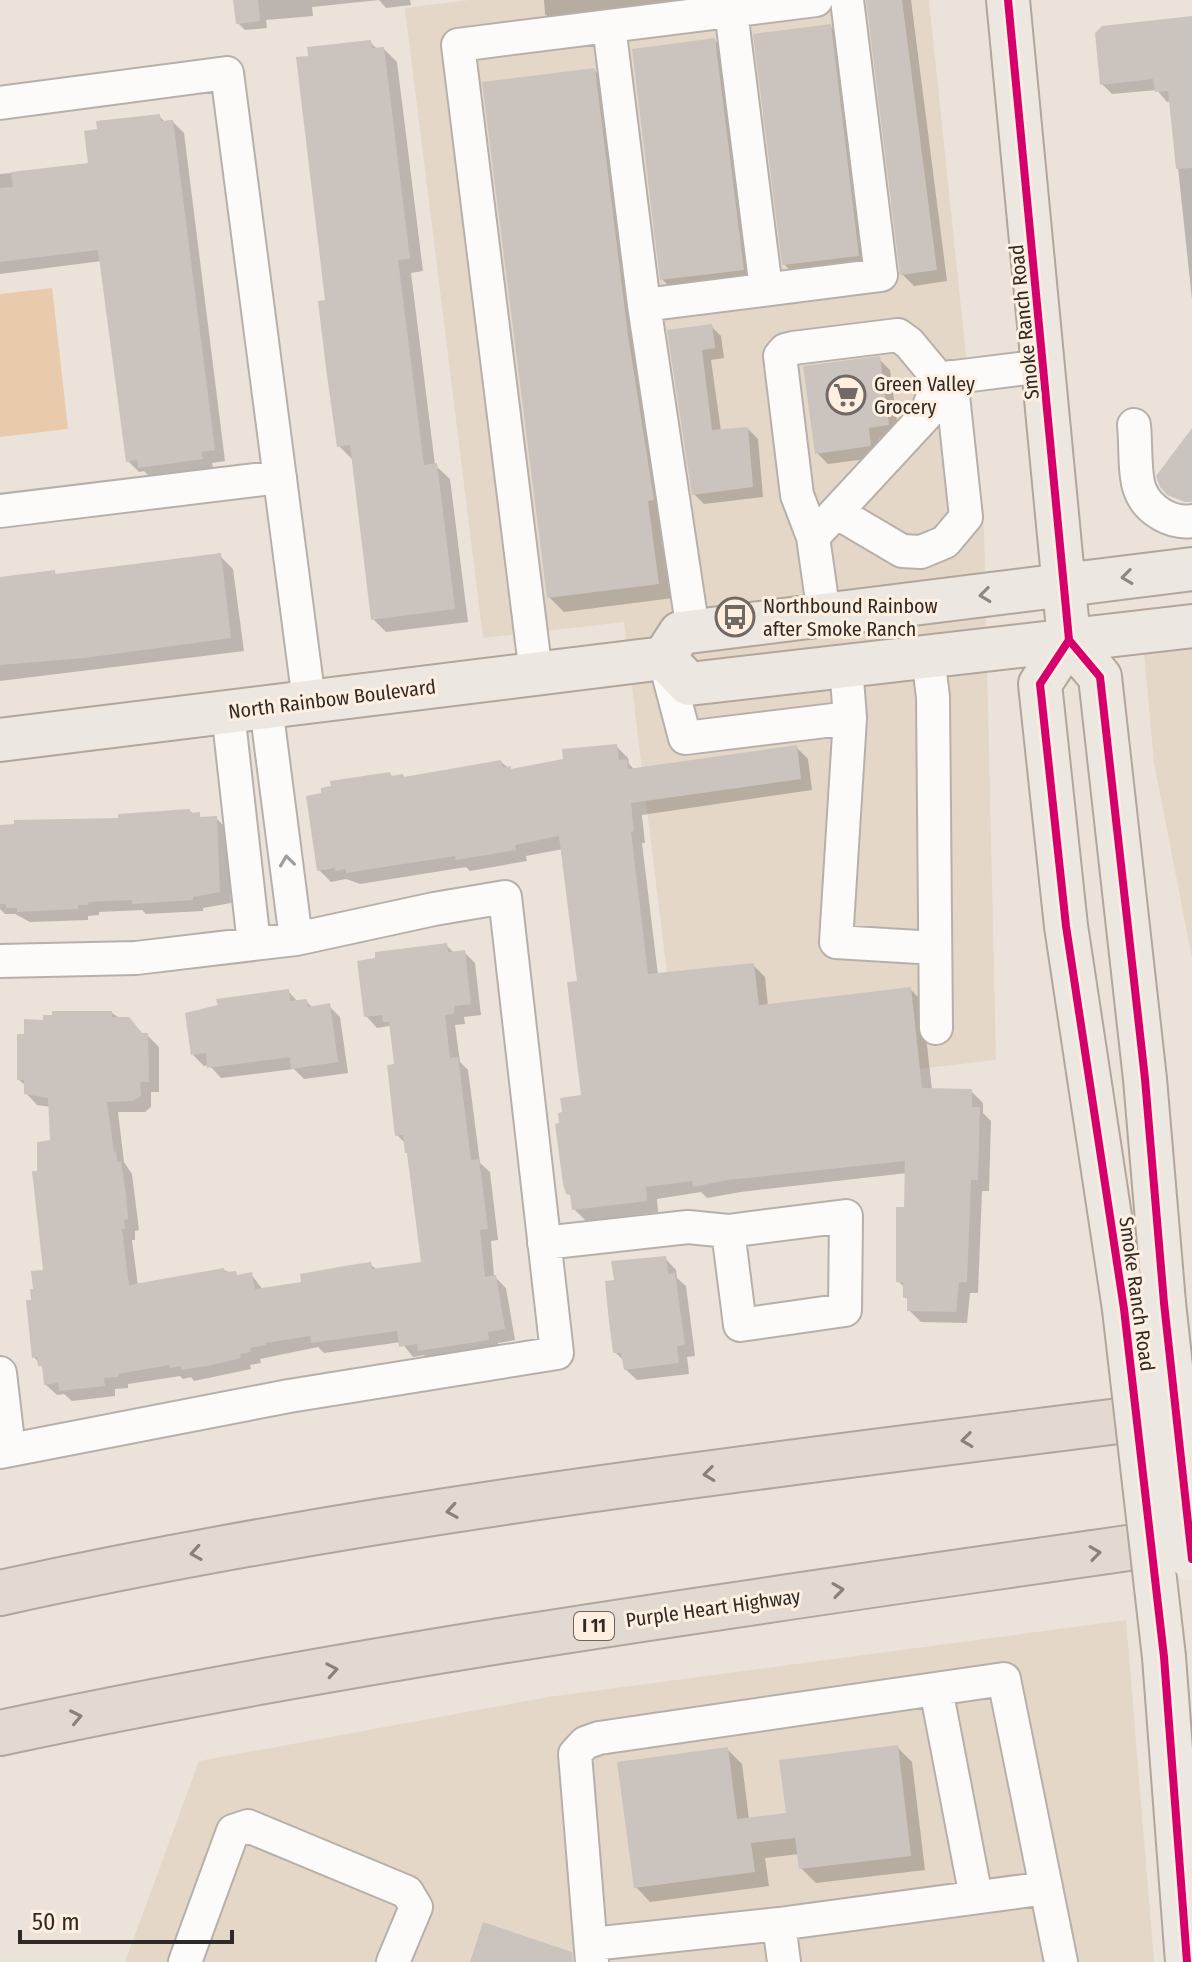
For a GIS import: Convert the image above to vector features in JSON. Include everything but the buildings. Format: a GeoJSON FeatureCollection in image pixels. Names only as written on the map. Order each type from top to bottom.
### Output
{"type":"FeatureCollection","features":[{"type":"Feature","properties":{"kind":"highway"},"geometry":{"type":"LineString","coordinates":[[1045,1430],[1192,1378]]}},
{"type":"Feature","properties":{"kind":"highway"},"geometry":{"type":"LineString","coordinates":[[0,1593],[143,1562],[554,1494],[1192,1412]]}},
{"type":"Feature","properties":{"kind":"highway","name":"Purple Heart Highway"},"geometry":{"type":"LineString","coordinates":[[0,1733],[148,1702],[629,1620],[1192,1538]]}},
{"type":"Feature","properties":{"kind":"main road","name":"Smoke Ranch Road"},"geometry":{"type":"LineString","coordinates":[[1008,0],[1062,585],[1069,640],[1100,677],[1145,1079],[1144,1306],[1164,1657],[1187,1962]]}},
{"type":"Feature","properties":{"kind":"main road","name":"North Rainbow Boulevard"},"geometry":{"type":"LineString","coordinates":[[0,740],[536,674],[824,615],[1192,569]]}},
{"type":"Feature","properties":{"kind":"main road"},"geometry":{"type":"LineString","coordinates":[[678,644],[689,684],[1192,626]]}},
{"type":"Feature","properties":{"kind":"main road","name":"Smoke Ranch Road"},"geometry":{"type":"LineString","coordinates":[[1069,640],[1040,684],[1066,926],[1192,1559]]}},
{"type":"Feature","properties":{"kind":"street"},"geometry":{"type":"LineString","coordinates":[[536,674],[458,45],[816,0]]}},
{"type":"Feature","properties":{"kind":"street"},"geometry":{"type":"LineString","coordinates":[[644,305],[881,275],[847,0]]}},
{"type":"Feature","properties":{"kind":"street"},"geometry":{"type":"LineString","coordinates":[[731,11],[766,289]]}},
{"type":"Feature","properties":{"kind":"street"},"geometry":{"type":"LineString","coordinates":[[609,26],[644,305],[685,738],[850,718]]}},
{"type":"Feature","properties":{"kind":"street"},"geometry":{"type":"LineString","coordinates":[[0,103],[227,73],[309,701]]}},
{"type":"Feature","properties":{"kind":"street"},"geometry":{"type":"LineString","coordinates":[[824,615],[813,537],[797,495],[780,356],[785,350],[793,348],[898,335],[945,378],[966,517],[945,542],[921,552],[902,551],[836,512]]}},
{"type":"Feature","properties":{"kind":"street"},"geometry":{"type":"LineString","coordinates":[[945,378],[1044,366]]}},
{"type":"Feature","properties":{"kind":"street"},"geometry":{"type":"LineString","coordinates":[[813,537],[926,415],[945,378]]}},
{"type":"Feature","properties":{"kind":"street"},"geometry":{"type":"LineString","coordinates":[[1134,425],[1140,492],[1158,513],[1172,521],[1192,521]]}},
{"type":"Feature","properties":{"kind":"street"},"geometry":{"type":"LineString","coordinates":[[0,511],[280,477]]}},
{"type":"Feature","properties":{"kind":"street"},"geometry":{"type":"LineString","coordinates":[[928,657],[933,697],[936,1028]]}},
{"type":"Feature","properties":{"kind":"street"},"geometry":{"type":"LineString","coordinates":[[846,666],[850,718],[836,942],[935,948]]}},
{"type":"Feature","properties":{"kind":"street"},"geometry":{"type":"LineString","coordinates":[[762,675],[766,728]]}},
{"type":"Feature","properties":{"kind":"street"},"geometry":{"type":"LineString","coordinates":[[247,709],[296,939]]}},
{"type":"Feature","properties":{"kind":"street"},"geometry":{"type":"LineString","coordinates":[[247,709],[254,944]]}},
{"type":"Feature","properties":{"kind":"street"},"geometry":{"type":"LineString","coordinates":[[0,961],[136,958],[296,939],[505,897],[557,1353],[289,1396],[4,1451],[0,1373]]}},
{"type":"Feature","properties":{"kind":"street"},"geometry":{"type":"LineString","coordinates":[[544,1243],[688,1227],[728,1231],[846,1216],[845,1310],[740,1325],[728,1231]]}},
{"type":"Feature","properties":{"kind":"street"},"geometry":{"type":"LineString","coordinates":[[1046,1888],[592,1953],[575,1754],[585,1743],[599,1738],[1004,1679],[1061,1962]]}},
{"type":"Feature","properties":{"kind":"street"},"geometry":{"type":"LineString","coordinates":[[936,1689],[976,1897]]}},
{"type":"Feature","properties":{"kind":"street"},"geometry":{"type":"LineString","coordinates":[[185,1962],[233,1831],[248,1826],[407,1892],[416,1907],[393,1962]]}},
{"type":"Feature","properties":{"kind":"street"},"geometry":{"type":"LineString","coordinates":[[779,1924],[784,1962]]}},
{"type":"Feature","properties":{"kind":"shaded area"},"geometry":{"type":"Polygon","coordinates":[[[469,0],[929,0],[984,529],[996,1060],[682,1096],[624,622],[483,638],[405,8],[469,0]]]}},
{"type":"Feature","properties":{"kind":"shaded area"},"geometry":{"type":"Polygon","coordinates":[[[52,288],[68,429],[0,437],[0,294],[52,288]]]}},
{"type":"Feature","properties":{"kind":"shaded area"},"geometry":{"type":"Polygon","coordinates":[[[1192,647],[1192,958],[1154,763],[1144,652],[1192,647]]]}},
{"type":"Feature","properties":{"kind":"shaded area"},"geometry":{"type":"Polygon","coordinates":[[[1126,1620],[1154,1962],[125,1962],[199,1761],[548,1697],[1126,1620]]]}},
{"type":"Feature","properties":{"kind":"cycle path"},"geometry":{"type":"LineString","coordinates":[[1008,0],[1069,640],[1100,677],[1145,1079],[1164,1303],[1192,1559]]}},
{"type":"Feature","properties":{"kind":"cycle path"},"geometry":{"type":"LineString","coordinates":[[1069,640],[1040,684],[1066,926],[1124,1309],[1164,1657],[1187,1962]]}},
{"type":"Feature","properties":{"kind":"place","name":"Green Valley Grocery"},"geometry":{"type":"Point","coordinates":[846,395]}},
{"type":"Feature","properties":{"kind":"place","name":"Northbound Rainbow after Smoke Ranch"},"geometry":{"type":"Point","coordinates":[735,617]}}]}
